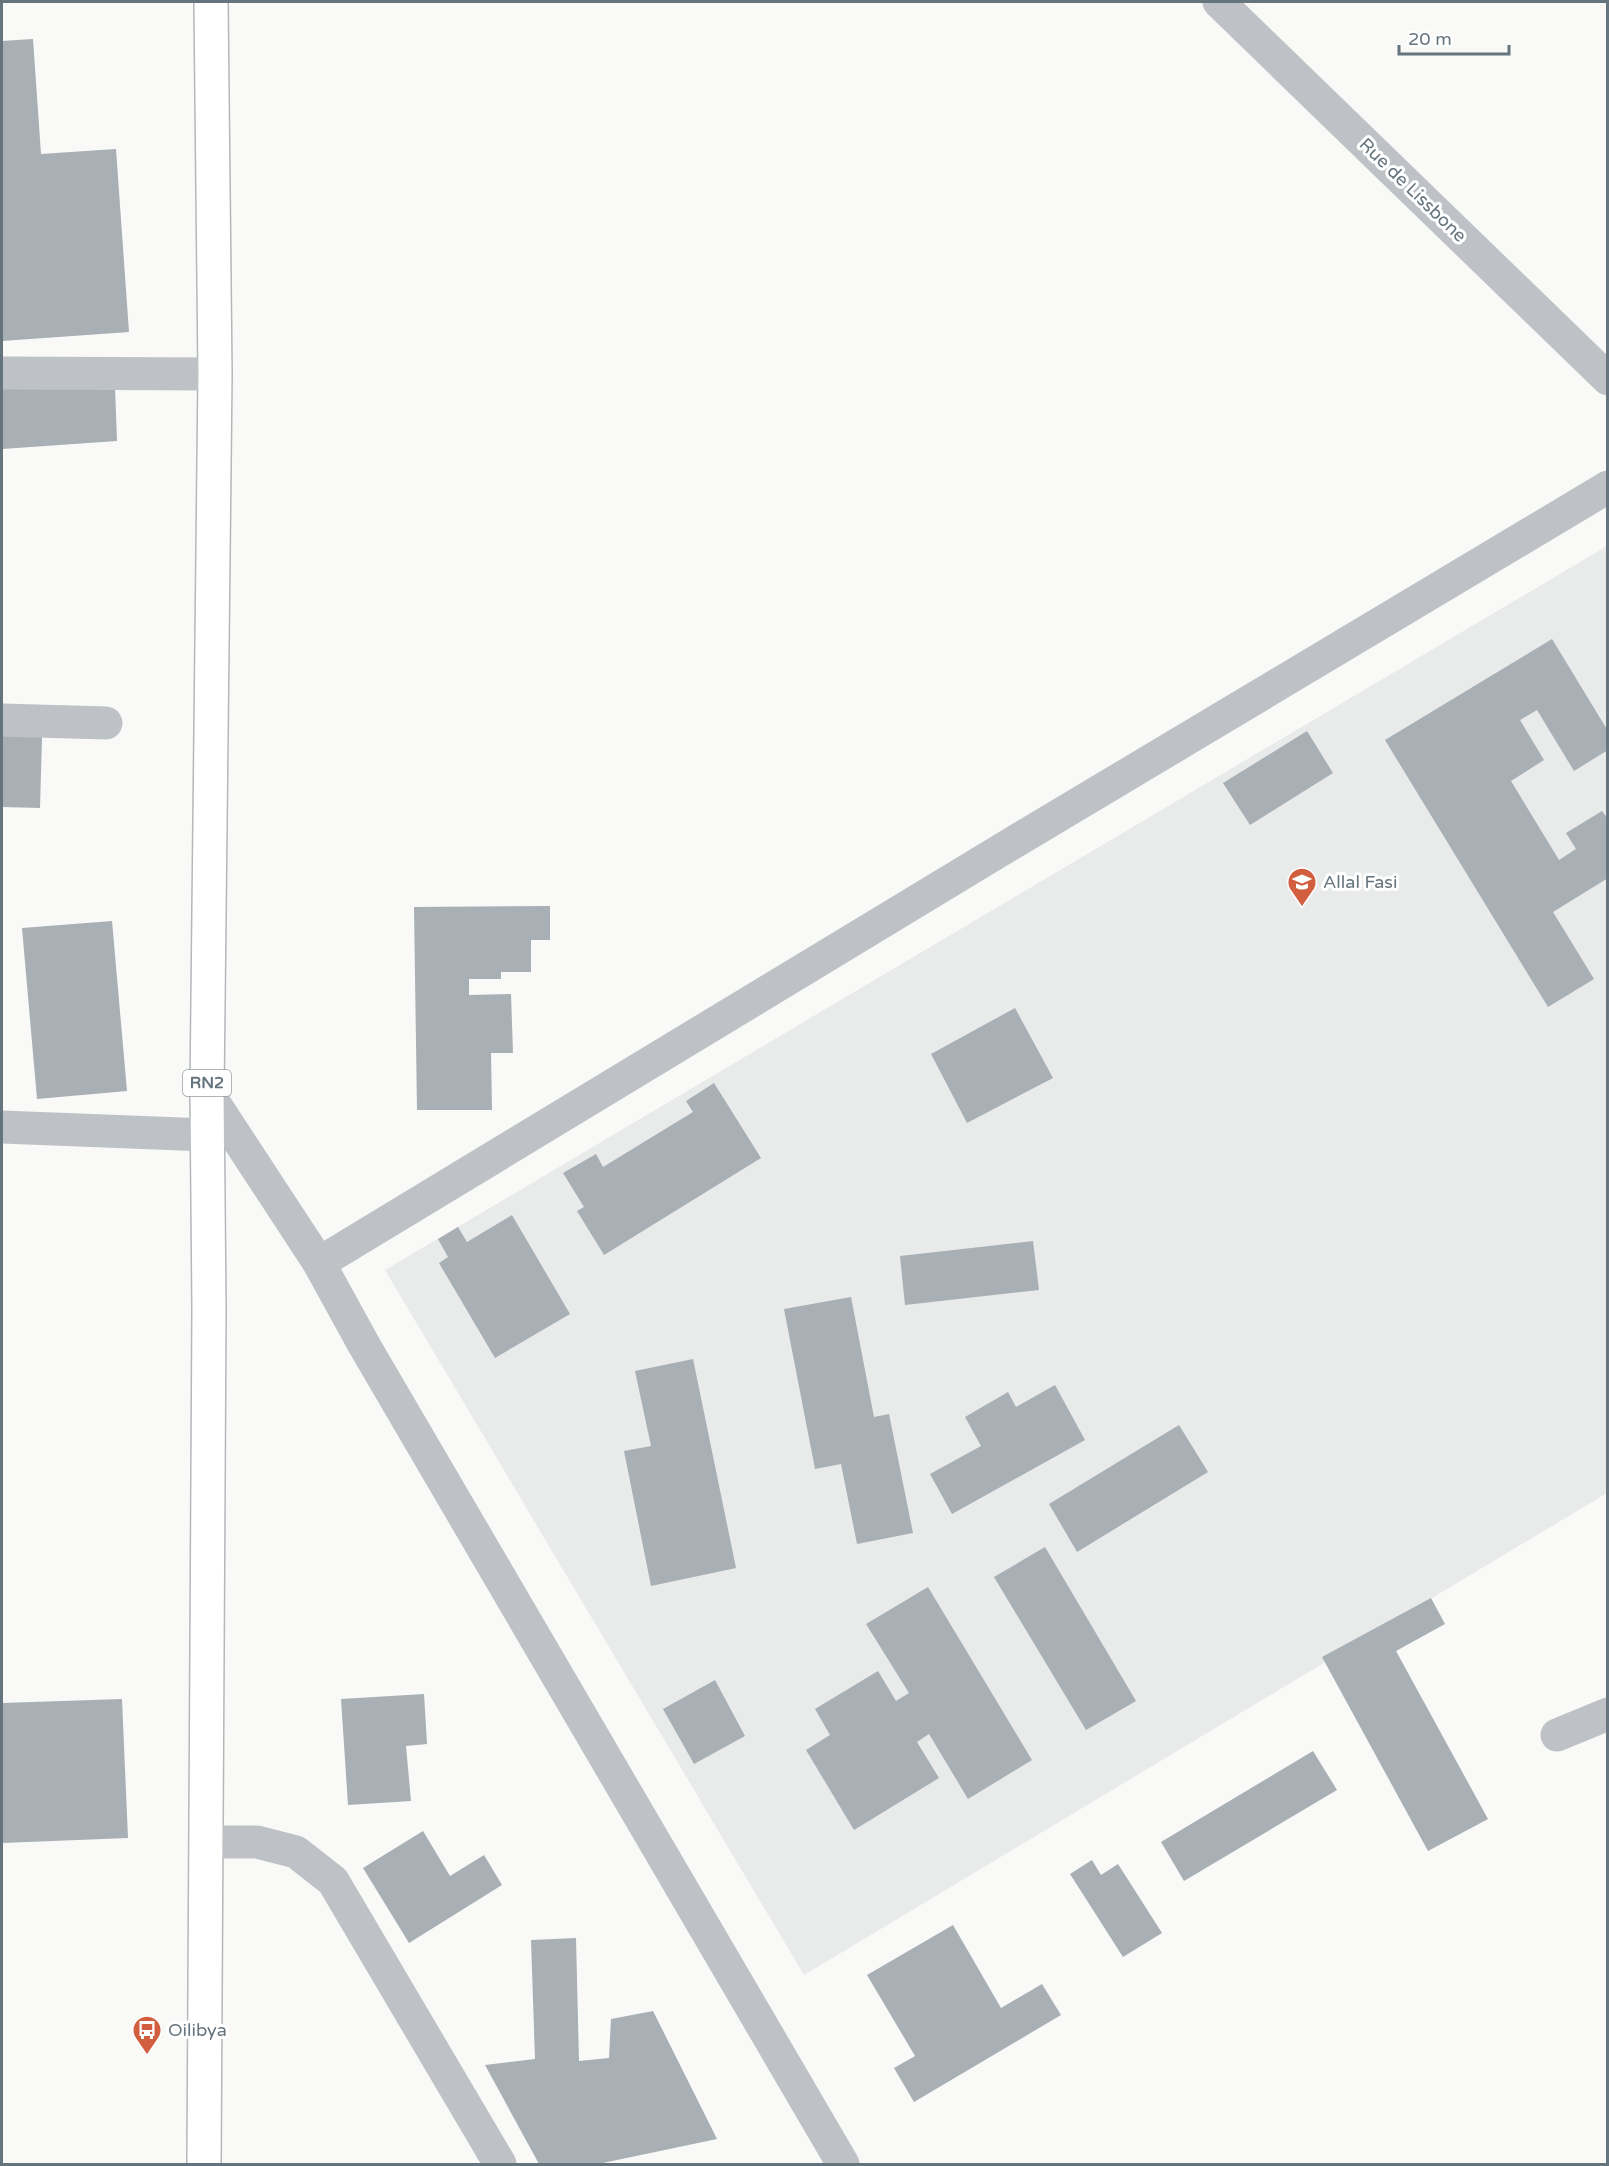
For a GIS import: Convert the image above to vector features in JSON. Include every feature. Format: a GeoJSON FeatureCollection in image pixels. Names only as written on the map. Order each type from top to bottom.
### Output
{"type":"FeatureCollection","features":[{"type":"Feature","properties":{"kind":"highway","name":"RN2"},"geometry":{"type":"LineString","coordinates":[[204,2164],[209,1309],[207,1092],[215,374],[211,2]]}},
{"type":"Feature","properties":{"kind":"street","name":"Rue de Lissbone"},"geometry":{"type":"LineString","coordinates":[[1218,2],[1608,379]]}},
{"type":"Feature","properties":{"kind":"street"},"geometry":{"type":"LineString","coordinates":[[2,373],[215,374]]}},
{"type":"Feature","properties":{"kind":"street"},"geometry":{"type":"LineString","coordinates":[[319,1263],[1608,487]]}},
{"type":"Feature","properties":{"kind":"street"},"geometry":{"type":"LineString","coordinates":[[2,720],[106,723]]}},
{"type":"Feature","properties":{"kind":"street"},"geometry":{"type":"LineString","coordinates":[[207,1092],[319,1263],[376,1365],[843,2164]]}},
{"type":"Feature","properties":{"kind":"street"},"geometry":{"type":"LineString","coordinates":[[2,1127],[207,1135]]}},
{"type":"Feature","properties":{"kind":"street"},"geometry":{"type":"LineString","coordinates":[[1557,1735],[1608,1714]]}},
{"type":"Feature","properties":{"kind":"street"},"geometry":{"type":"LineString","coordinates":[[206,1842],[257,1842],[296,1852],[333,1881],[500,2164]]}},
{"type":"Feature","properties":{"kind":"street"},"geometry":{"type":"LineString","coordinates":[[824,2132],[865,2164]]}},
{"type":"Feature","properties":{"kind":"shaded area","name":"Allal Fasi"},"geometry":{"type":"Polygon","coordinates":[[[1607,546],[1607,1493],[804,1975],[385,1270],[1607,546]]]}},
{"type":"Feature","properties":{"kind":"building"},"geometry":{"type":"Polygon","coordinates":[[[33,39],[41,154],[116,149],[129,332],[2,341],[2,41],[33,39]]]}},
{"type":"Feature","properties":{"kind":"building"},"geometry":{"type":"Polygon","coordinates":[[[2,383],[115,386],[117,441],[2,449],[2,383]]]}},
{"type":"Feature","properties":{"kind":"building"},"geometry":{"type":"Polygon","coordinates":[[[1552,639],[1608,731],[1608,750],[1574,771],[1537,710],[1520,720],[1544,760],[1511,781],[1559,860],[1576,849],[1566,833],[1602,811],[1608,819],[1608,878],[1553,912],[1594,979],[1548,1007],[1385,740],[1552,639]]]}},
{"type":"Feature","properties":{"kind":"building"},"geometry":{"type":"Polygon","coordinates":[[[1307,731],[1333,773],[1250,825],[1223,783],[1307,731]]]}},
{"type":"Feature","properties":{"kind":"building"},"geometry":{"type":"Polygon","coordinates":[[[2,736],[42,737],[40,808],[2,807],[2,736]]]}},
{"type":"Feature","properties":{"kind":"building"},"geometry":{"type":"Polygon","coordinates":[[[550,906],[550,940],[531,940],[531,972],[501,972],[501,979],[469,979],[469,995],[511,994],[513,1053],[491,1053],[492,1110],[417,1110],[414,907],[550,906]]]}},
{"type":"Feature","properties":{"kind":"building"},"geometry":{"type":"Polygon","coordinates":[[[112,921],[127,1091],[37,1099],[22,928],[112,921]]]}},
{"type":"Feature","properties":{"kind":"building"},"geometry":{"type":"Polygon","coordinates":[[[1015,1008],[1053,1078],[967,1123],[931,1054],[1015,1008]]]}},
{"type":"Feature","properties":{"kind":"building"},"geometry":{"type":"Polygon","coordinates":[[[714,1083],[761,1158],[604,1255],[577,1211],[584,1207],[563,1173],[596,1154],[603,1167],[693,1112],[686,1101],[714,1083]]]}},
{"type":"Feature","properties":{"kind":"building"},"geometry":{"type":"Polygon","coordinates":[[[512,1215],[570,1314],[495,1358],[439,1263],[448,1257],[438,1239],[458,1227],[467,1242],[512,1215]]]}},
{"type":"Feature","properties":{"kind":"building"},"geometry":{"type":"Polygon","coordinates":[[[1033,1241],[1039,1290],[905,1305],[900,1256],[1033,1241]]]}},
{"type":"Feature","properties":{"kind":"building"},"geometry":{"type":"Polygon","coordinates":[[[851,1297],[874,1417],[889,1414],[913,1533],[857,1544],[841,1464],[815,1469],[784,1309],[851,1297]]]}},
{"type":"Feature","properties":{"kind":"building"},"geometry":{"type":"Polygon","coordinates":[[[693,1359],[736,1568],[651,1586],[624,1451],[651,1446],[635,1371],[693,1359]]]}},
{"type":"Feature","properties":{"kind":"building"},"geometry":{"type":"Polygon","coordinates":[[[1055,1385],[1085,1440],[952,1514],[930,1474],[981,1446],[965,1417],[1008,1392],[1016,1407],[1055,1385]]]}},
{"type":"Feature","properties":{"kind":"building"},"geometry":{"type":"Polygon","coordinates":[[[1179,1425],[1208,1472],[1077,1552],[1049,1504],[1179,1425]]]}},
{"type":"Feature","properties":{"kind":"building"},"geometry":{"type":"Polygon","coordinates":[[[1045,1547],[1136,1701],[1086,1730],[994,1577],[1045,1547]]]}},
{"type":"Feature","properties":{"kind":"building"},"geometry":{"type":"Polygon","coordinates":[[[928,1587],[1032,1760],[968,1799],[929,1734],[917,1742],[939,1778],[854,1830],[806,1750],[830,1735],[815,1709],[878,1671],[896,1701],[909,1693],[866,1624],[928,1587]]]}},
{"type":"Feature","properties":{"kind":"building"},"geometry":{"type":"Polygon","coordinates":[[[1431,1598],[1445,1624],[1396,1651],[1488,1819],[1428,1851],[1322,1657],[1431,1598]]]}},
{"type":"Feature","properties":{"kind":"building"},"geometry":{"type":"Polygon","coordinates":[[[715,1680],[745,1736],[694,1764],[663,1709],[715,1680]]]}},
{"type":"Feature","properties":{"kind":"building"},"geometry":{"type":"Polygon","coordinates":[[[424,1694],[427,1744],[406,1746],[411,1801],[348,1805],[341,1699],[424,1694]]]}},
{"type":"Feature","properties":{"kind":"building"},"geometry":{"type":"Polygon","coordinates":[[[122,1699],[128,1838],[2,1843],[2,1703],[122,1699]]]}},
{"type":"Feature","properties":{"kind":"building"},"geometry":{"type":"Polygon","coordinates":[[[1313,1751],[1337,1790],[1184,1881],[1161,1842],[1313,1751]]]}},
{"type":"Feature","properties":{"kind":"building"},"geometry":{"type":"Polygon","coordinates":[[[423,1831],[450,1876],[484,1855],[502,1885],[409,1943],[363,1868],[423,1831]]]}},
{"type":"Feature","properties":{"kind":"building"},"geometry":{"type":"Polygon","coordinates":[[[1092,1860],[1101,1875],[1118,1864],[1162,1933],[1123,1957],[1070,1874],[1092,1860]]]}},
{"type":"Feature","properties":{"kind":"building"},"geometry":{"type":"Polygon","coordinates":[[[953,1925],[1001,2008],[1042,1984],[1061,2015],[914,2102],[894,2068],[915,2056],[867,1975],[953,1925]]]}},
{"type":"Feature","properties":{"kind":"building"},"geometry":{"type":"Polygon","coordinates":[[[576,1938],[579,2061],[609,2058],[611,2019],[653,2011],[717,2139],[598,2164],[539,2164],[485,2065],[535,2059],[531,1940],[576,1938]]]}},
{"type":"Feature","properties":{"kind":"place","name":"Allal Fasi"},"geometry":{"type":"Point","coordinates":[1302,908]}},
{"type":"Feature","properties":{"kind":"place","name":"Oilibya"},"geometry":{"type":"Point","coordinates":[147,2056]}}]}
